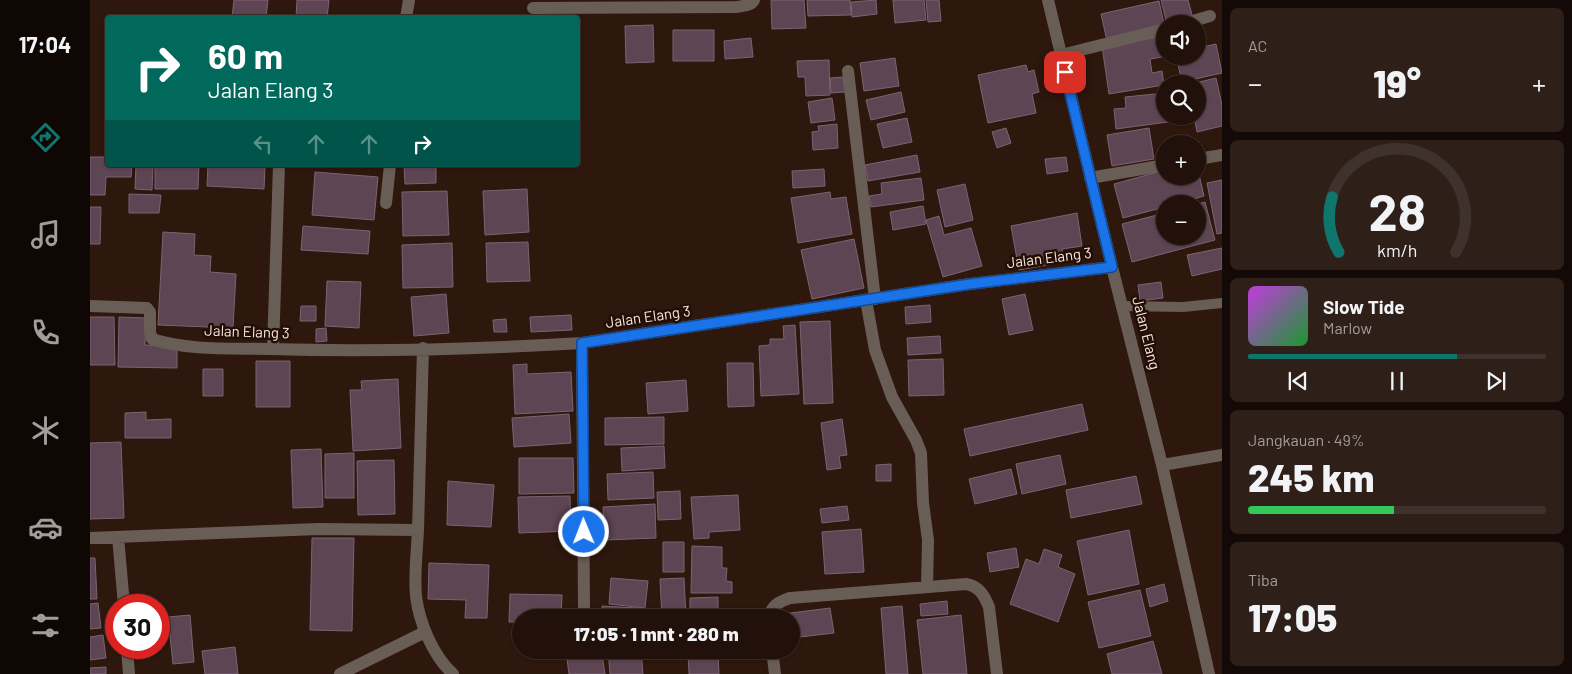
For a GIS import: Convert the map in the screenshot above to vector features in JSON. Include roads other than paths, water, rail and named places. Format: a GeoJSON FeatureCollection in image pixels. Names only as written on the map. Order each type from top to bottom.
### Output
{"type":"FeatureCollection","features":[{"type":"Feature","properties":{"kind":"street"},"geometry":{"type":"LineString","coordinates":[[406,15],[409,0]]}},
{"type":"Feature","properties":{"kind":"street"},"geometry":{"type":"LineString","coordinates":[[533,8],[736,7],[746,6],[754,0]]}},
{"type":"Feature","properties":{"kind":"street","name":"Jalan Elang"},"geometry":{"type":"LineString","coordinates":[[1048,0],[1090,178],[1162,465],[1210,674]]}},
{"type":"Feature","properties":{"kind":"street"},"geometry":{"type":"LineString","coordinates":[[1206,17],[1210,16]]}},
{"type":"Feature","properties":{"kind":"street"},"geometry":{"type":"LineString","coordinates":[[1061,55],[1156,30]]}},
{"type":"Feature","properties":{"kind":"street"},"geometry":{"type":"LineString","coordinates":[[848,71],[875,350],[892,397],[916,440],[921,453],[923,503],[928,540],[927,587]]}},
{"type":"Feature","properties":{"kind":"street"},"geometry":{"type":"LineString","coordinates":[[1206,158],[1222,155]]}},
{"type":"Feature","properties":{"kind":"street"},"geometry":{"type":"LineString","coordinates":[[273,349],[279,167]]}},
{"type":"Feature","properties":{"kind":"street"},"geometry":{"type":"LineString","coordinates":[[386,203],[390,167]]}},
{"type":"Feature","properties":{"kind":"street"},"geometry":{"type":"LineString","coordinates":[[1090,178],[1156,167]]}},
{"type":"Feature","properties":{"kind":"street","name":"Jalan Elang 3"},"geometry":{"type":"LineString","coordinates":[[90,306],[147,308],[150,312],[152,339],[186,345],[310,351],[520,347],[582,343],[970,284],[1112,267]]}},
{"type":"Feature","properties":{"kind":"street"},"geometry":{"type":"LineString","coordinates":[[582,343],[584,608]]}},
{"type":"Feature","properties":{"kind":"street"},"geometry":{"type":"LineString","coordinates":[[423,348],[416,596],[425,632],[444,666],[453,674]]}},
{"type":"Feature","properties":{"kind":"street"},"geometry":{"type":"LineString","coordinates":[[1162,465],[1222,455]]}},
{"type":"Feature","properties":{"kind":"street"},"geometry":{"type":"LineString","coordinates":[[90,538],[318,529],[418,530]]}},
{"type":"Feature","properties":{"kind":"street"},"geometry":{"type":"LineString","coordinates":[[118,537],[123,594]]}},
{"type":"Feature","properties":{"kind":"street"},"geometry":{"type":"LineString","coordinates":[[772,609],[780,602],[790,598],[966,584],[974,585],[985,598],[989,607],[997,674]]}},
{"type":"Feature","properties":{"kind":"street"},"geometry":{"type":"LineString","coordinates":[[340,674],[425,632]]}},
{"type":"Feature","properties":{"kind":"street"},"geometry":{"type":"LineString","coordinates":[[128,659],[129,674]]}},
{"type":"Feature","properties":{"kind":"street"},"geometry":{"type":"LineString","coordinates":[[773,659],[775,674]]}},
{"type":"Feature","properties":{"kind":"lane"},"geometry":{"type":"LineString","coordinates":[[1122,306],[1182,307],[1222,303]]}}]}
